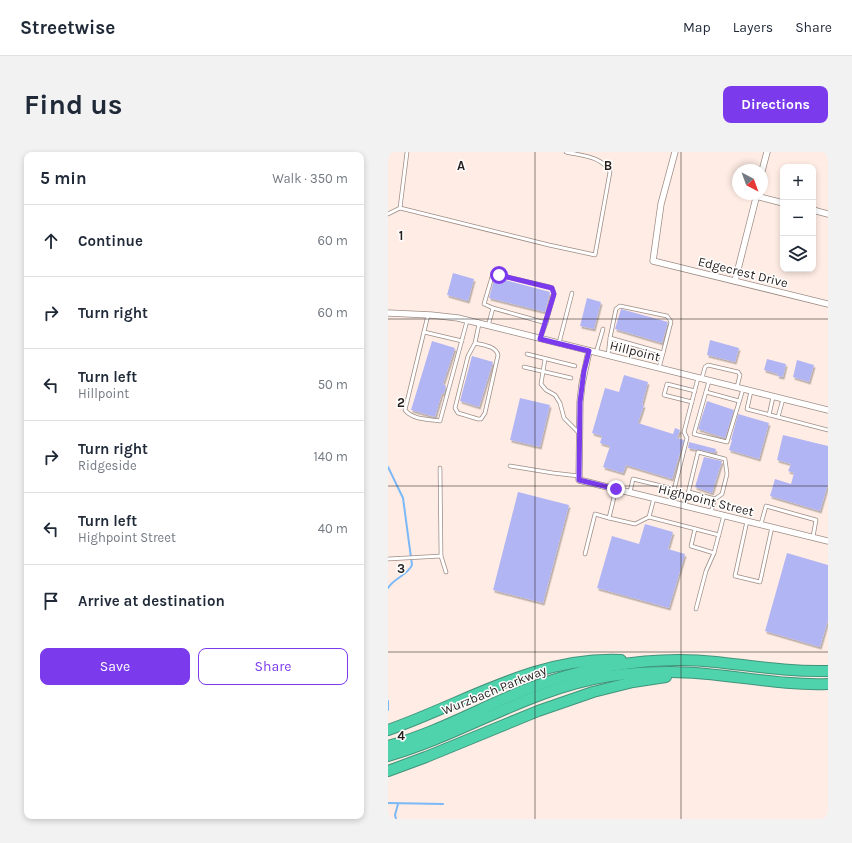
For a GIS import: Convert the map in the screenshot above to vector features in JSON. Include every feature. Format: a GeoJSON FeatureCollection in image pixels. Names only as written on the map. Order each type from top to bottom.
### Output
{"type":"FeatureCollection","features":[{"type":"Feature","properties":{"kind":"highway"},"geometry":{"type":"LineString","coordinates":[[388,730],[484,690],[539,670],[580,661],[611,659],[653,661]]}},
{"type":"Feature","properties":{"kind":"highway","name":"Wurzbach Parkway"},"geometry":{"type":"LineString","coordinates":[[388,746],[421,735],[527,689],[557,679],[610,666],[673,660],[715,662],[792,670],[828,671]]}},
{"type":"Feature","properties":{"kind":"highway","name":"Wurzbach Parkway"},"geometry":{"type":"LineString","coordinates":[[388,756],[424,744],[531,697],[560,688],[610,676],[654,672],[714,675],[760,681],[828,684]]}},
{"type":"Feature","properties":{"kind":"highway"},"geometry":{"type":"LineString","coordinates":[[388,771],[426,758],[538,711],[593,692],[633,682],[694,674]]}},
{"type":"Feature","properties":{"kind":"street","name":"Edgecrest Drive"},"geometry":{"type":"LineString","coordinates":[[675,152],[661,204],[653,261],[828,304]]}},
{"type":"Feature","properties":{"kind":"street"},"geometry":{"type":"LineString","coordinates":[[764,164],[767,152]]}},
{"type":"Feature","properties":{"kind":"street"},"geometry":{"type":"LineString","coordinates":[[768,199],[780,202]]}},
{"type":"Feature","properties":{"kind":"street"},"geometry":{"type":"LineString","coordinates":[[735,281],[755,200]]}},
{"type":"Feature","properties":{"kind":"street"},"geometry":{"type":"LineString","coordinates":[[816,211],[828,214]]}},
{"type":"Feature","properties":{"kind":"street","name":"Hillpoint"},"geometry":{"type":"LineString","coordinates":[[390,313],[428,315],[467,321],[828,410]]}},
{"type":"Feature","properties":{"kind":"street"},"geometry":{"type":"LineString","coordinates":[[579,478],[582,384],[589,351]]}},
{"type":"Feature","properties":{"kind":"street","name":"Highpoint Street"},"geometry":{"type":"LineString","coordinates":[[579,478],[616,489],[828,541]]}},
{"type":"Feature","properties":{"kind":"lane"},"geometry":{"type":"LineString","coordinates":[[400,208],[407,152]]}},
{"type":"Feature","properties":{"kind":"lane"},"geometry":{"type":"LineString","coordinates":[[388,214],[400,208],[595,255],[610,172],[607,166],[601,161],[566,152]]}},
{"type":"Feature","properties":{"kind":"lane"},"geometry":{"type":"LineString","coordinates":[[540,339],[546,323],[554,294],[552,288],[496,275],[492,277],[485,306],[546,323]]}},
{"type":"Feature","properties":{"kind":"lane"},"geometry":{"type":"LineString","coordinates":[[559,343],[572,293]]}},
{"type":"Feature","properties":{"kind":"lane"},"geometry":{"type":"LineString","coordinates":[[608,356],[616,309],[620,306],[667,316],[671,322],[659,368]]}},
{"type":"Feature","properties":{"kind":"lane"},"geometry":{"type":"LineString","coordinates":[[488,326],[493,308]]}},
{"type":"Feature","properties":{"kind":"lane"},"geometry":{"type":"LineString","coordinates":[[428,315],[405,410],[409,415],[421,419],[440,421],[467,321]]}},
{"type":"Feature","properties":{"kind":"lane"},"geometry":{"type":"LineString","coordinates":[[475,343],[494,348],[498,352],[485,413],[481,419],[458,413],[455,408],[468,356],[475,343],[479,324]]}},
{"type":"Feature","properties":{"kind":"lane"},"geometry":{"type":"LineString","coordinates":[[596,353],[603,329]]}},
{"type":"Feature","properties":{"kind":"lane"},"geometry":{"type":"LineString","coordinates":[[424,332],[462,341]]}},
{"type":"Feature","properties":{"kind":"lane"},"geometry":{"type":"LineString","coordinates":[[610,338],[663,353]]}},
{"type":"Feature","properties":{"kind":"lane"},"geometry":{"type":"LineString","coordinates":[[527,354],[575,366]]}},
{"type":"Feature","properties":{"kind":"lane"},"geometry":{"type":"LineString","coordinates":[[545,359],[541,384],[546,390],[555,395],[560,403],[564,418],[580,434]]}},
{"type":"Feature","properties":{"kind":"lane"},"geometry":{"type":"LineString","coordinates":[[671,502],[687,438],[684,432],[694,391],[705,367],[708,365],[738,372],[740,376],[739,401],[727,442],[694,434],[709,381]]}},
{"type":"Feature","properties":{"kind":"lane"},"geometry":{"type":"LineString","coordinates":[[524,367],[571,378]]}},
{"type":"Feature","properties":{"kind":"lane"},"geometry":{"type":"LineString","coordinates":[[692,402],[664,394],[667,384],[694,391]]}},
{"type":"Feature","properties":{"kind":"lane"},"geometry":{"type":"LineString","coordinates":[[751,391],[747,409],[828,430]]}},
{"type":"Feature","properties":{"kind":"lane"},"geometry":{"type":"LineString","coordinates":[[706,392],[739,401]]}},
{"type":"Feature","properties":{"kind":"lane"},"geometry":{"type":"LineString","coordinates":[[769,415],[773,397]]}},
{"type":"Feature","properties":{"kind":"lane"},"geometry":{"type":"LineString","coordinates":[[778,417],[783,399]]}},
{"type":"Feature","properties":{"kind":"lane"},"geometry":{"type":"LineString","coordinates":[[685,506],[698,452],[725,459],[727,474],[724,488],[722,494],[715,499],[711,512]]}},
{"type":"Feature","properties":{"kind":"lane"},"geometry":{"type":"LineString","coordinates":[[510,466],[579,478]]}},
{"type":"Feature","properties":{"kind":"lane"},"geometry":{"type":"LineString","coordinates":[[440,468],[441,556],[446,572]]}},
{"type":"Feature","properties":{"kind":"lane"},"geometry":{"type":"LineString","coordinates":[[630,492],[633,479],[674,489]]}},
{"type":"Feature","properties":{"kind":"lane"},"geometry":{"type":"LineString","coordinates":[[609,518],[616,489]]}},
{"type":"Feature","properties":{"kind":"lane"},"geometry":{"type":"LineString","coordinates":[[688,492],[715,499]]}},
{"type":"Feature","properties":{"kind":"lane"},"geometry":{"type":"LineString","coordinates":[[650,517],[654,498]]}},
{"type":"Feature","properties":{"kind":"lane"},"geometry":{"type":"LineString","coordinates":[[761,524],[766,506],[816,520],[813,537]]}},
{"type":"Feature","properties":{"kind":"lane"},"geometry":{"type":"LineString","coordinates":[[585,554],[595,514],[635,524],[650,517],[719,535]]}},
{"type":"Feature","properties":{"kind":"lane"},"geometry":{"type":"LineString","coordinates":[[696,609],[706,571],[714,553],[724,516]]}},
{"type":"Feature","properties":{"kind":"lane"},"geometry":{"type":"LineString","coordinates":[[748,521],[735,576],[760,582],[772,527]]}},
{"type":"Feature","properties":{"kind":"lane"},"geometry":{"type":"LineString","coordinates":[[695,529],[690,546],[714,553]]}},
{"type":"Feature","properties":{"kind":"lane"},"geometry":{"type":"LineString","coordinates":[[388,560],[441,556]]}},
{"type":"Feature","properties":{"kind":"building"},"geometry":{"type":"Polygon","coordinates":[[[453,273],[474,279],[468,301],[447,295],[453,273]]]}},
{"type":"Feature","properties":{"kind":"building"},"geometry":{"type":"Polygon","coordinates":[[[498,278],[550,292],[545,312],[489,298],[494,279],[498,278]]]}},
{"type":"Feature","properties":{"kind":"building"},"geometry":{"type":"Polygon","coordinates":[[[587,298],[601,302],[594,329],[580,326],[587,298]]]}},
{"type":"Feature","properties":{"kind":"building"},"geometry":{"type":"Polygon","coordinates":[[[621,309],[668,322],[662,343],[615,329],[621,309]]]}},
{"type":"Feature","properties":{"kind":"building"},"geometry":{"type":"Polygon","coordinates":[[[710,340],[739,348],[735,362],[707,355],[710,340]]]}},
{"type":"Feature","properties":{"kind":"building"},"geometry":{"type":"Polygon","coordinates":[[[432,341],[455,348],[443,384],[446,386],[444,394],[442,393],[435,417],[411,410],[432,341]]]}},
{"type":"Feature","properties":{"kind":"building"},"geometry":{"type":"Polygon","coordinates":[[[472,356],[493,362],[479,407],[460,401],[472,356]]]}},
{"type":"Feature","properties":{"kind":"building"},"geometry":{"type":"Polygon","coordinates":[[[767,359],[786,364],[783,377],[764,370],[767,359]]]}},
{"type":"Feature","properties":{"kind":"building"},"geometry":{"type":"Polygon","coordinates":[[[797,360],[814,365],[809,382],[793,377],[797,360]]]}},
{"type":"Feature","properties":{"kind":"building"},"geometry":{"type":"Polygon","coordinates":[[[624,375],[648,382],[642,405],[644,405],[638,423],[673,434],[675,428],[680,430],[677,438],[684,440],[672,479],[626,465],[623,473],[603,467],[610,446],[600,443],[602,436],[592,433],[605,388],[619,392],[624,375]]]}},
{"type":"Feature","properties":{"kind":"building"},"geometry":{"type":"Polygon","coordinates":[[[520,398],[550,405],[540,447],[510,440],[520,398]]]}},
{"type":"Feature","properties":{"kind":"building"},"geometry":{"type":"Polygon","coordinates":[[[707,401],[734,410],[725,438],[698,429],[707,401]]]}},
{"type":"Feature","properties":{"kind":"building"},"geometry":{"type":"Polygon","coordinates":[[[738,414],[769,423],[759,459],[729,450],[738,414]]]}},
{"type":"Feature","properties":{"kind":"building"},"geometry":{"type":"Polygon","coordinates":[[[783,435],[828,446],[828,484],[820,511],[770,496],[775,479],[791,484],[794,473],[788,471],[791,464],[777,460],[783,435]]]}},
{"type":"Feature","properties":{"kind":"building"},"geometry":{"type":"Polygon","coordinates":[[[689,442],[716,449],[715,453],[688,448],[689,442]]]}},
{"type":"Feature","properties":{"kind":"building"},"geometry":{"type":"Polygon","coordinates":[[[704,457],[722,461],[712,493],[695,487],[704,457]]]}},
{"type":"Feature","properties":{"kind":"building"},"geometry":{"type":"Polygon","coordinates":[[[518,492],[569,505],[543,603],[493,590],[518,492]]]}},
{"type":"Feature","properties":{"kind":"building"},"geometry":{"type":"Polygon","coordinates":[[[645,524],[673,532],[668,549],[685,554],[669,608],[597,588],[612,536],[639,544],[645,524]]]}},
{"type":"Feature","properties":{"kind":"building"},"geometry":{"type":"Polygon","coordinates":[[[787,553],[828,565],[828,620],[820,647],[765,631],[787,553]]]}},
{"type":"Feature","properties":{"kind":"waterway"},"geometry":{"type":"LineString","coordinates":[[388,467],[403,498],[412,565],[388,588]]}},
{"type":"Feature","properties":{"kind":"waterway"},"geometry":{"type":"LineString","coordinates":[[388,701],[388,710]]}},
{"type":"Feature","properties":{"kind":"waterway"},"geometry":{"type":"LineString","coordinates":[[388,803],[443,804]]}},
{"type":"Feature","properties":{"kind":"waterway"},"geometry":{"type":"LineString","coordinates":[[396,819],[395,815],[398,804]]}},
{"type":"Feature","properties":{"kind":"route"},"geometry":{"type":"LineString","coordinates":[[499,275],[552,288],[554,294],[540,339],[589,351],[584,371],[580,402],[579,480],[616,489]]}}]}
